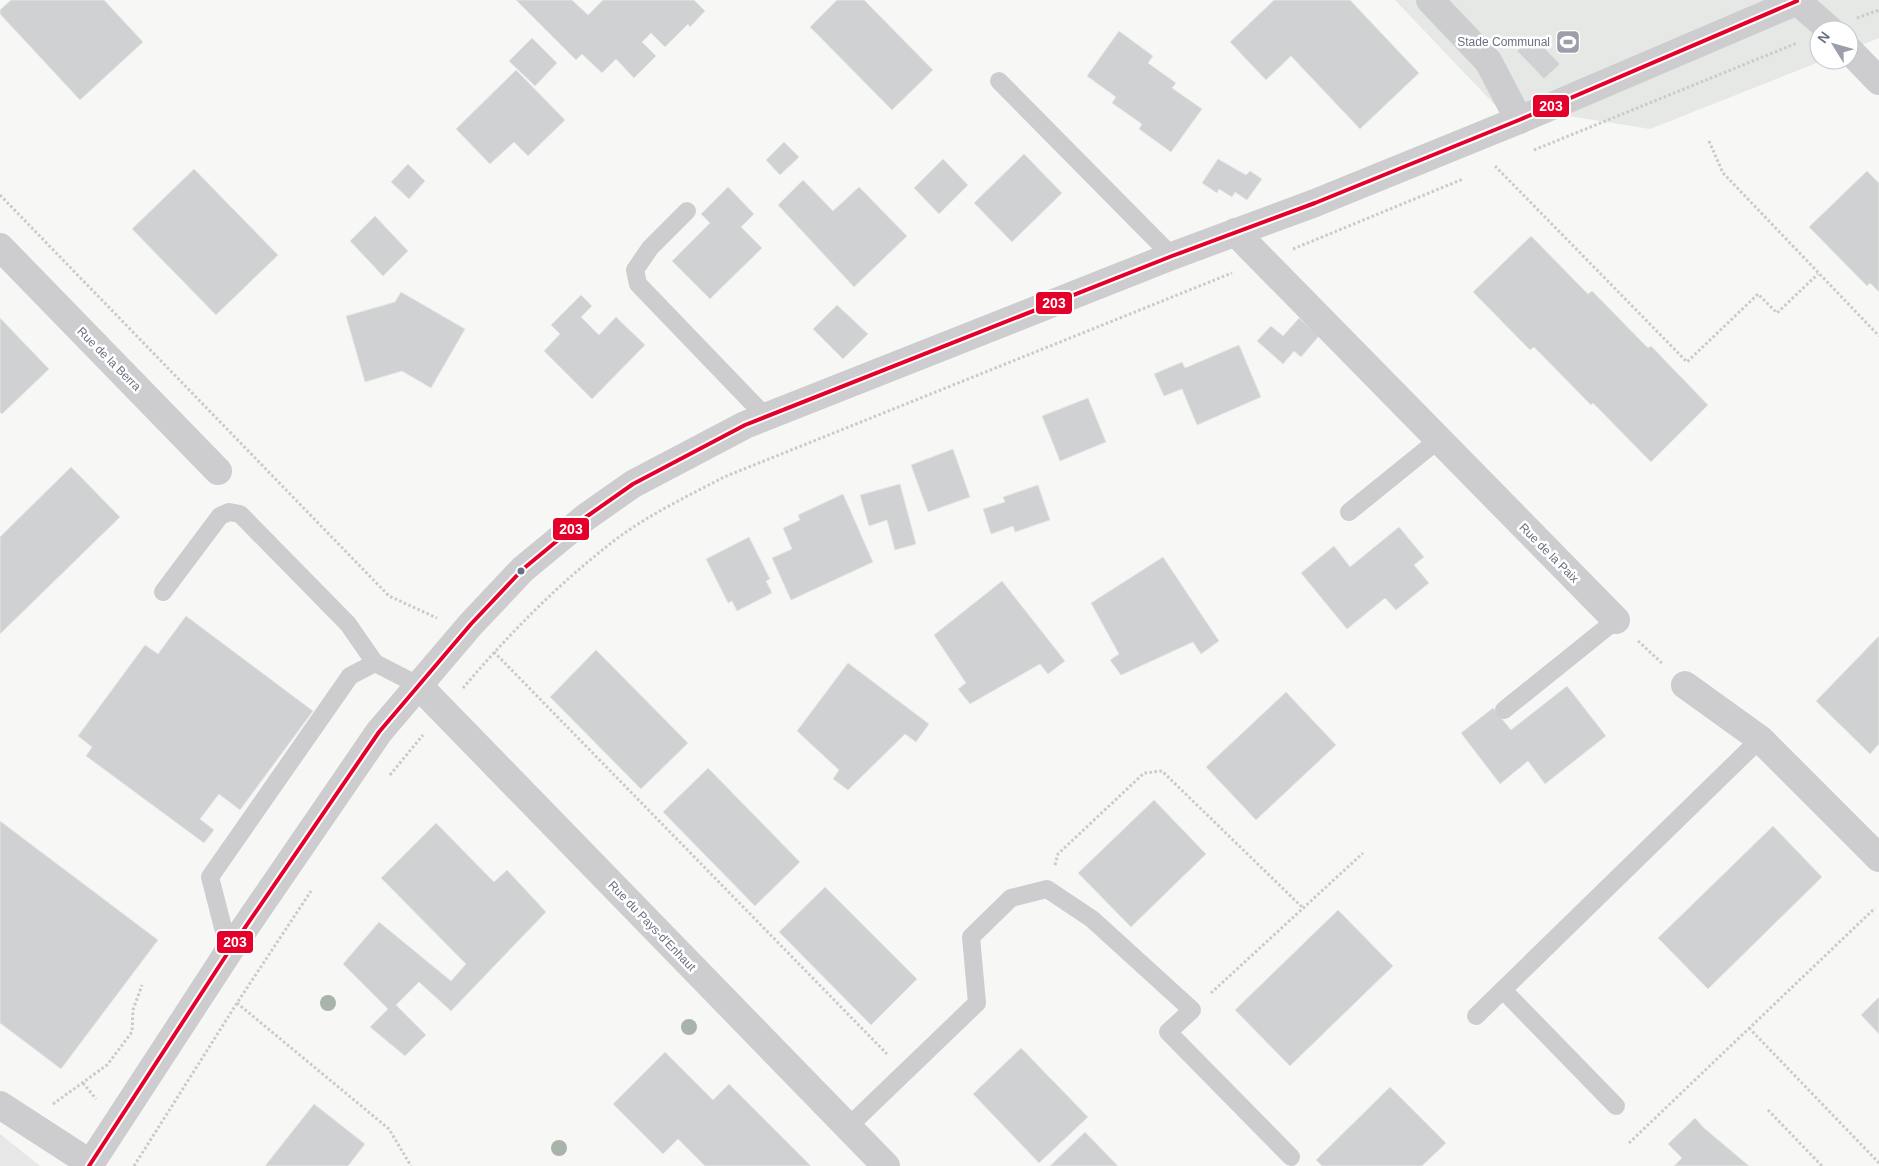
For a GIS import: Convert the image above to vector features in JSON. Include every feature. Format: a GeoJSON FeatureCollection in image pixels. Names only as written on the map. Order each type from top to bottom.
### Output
{"type":"FeatureCollection","features":[{"type":"Feature","properties":{"kind":"street"},"geometry":{"type":"LineString","coordinates":[[1430,0],[1488,61],[1519,120]]}},
{"type":"Feature","properties":{"kind":"street"},"geometry":{"type":"LineString","coordinates":[[0,1105],[90,1165],[229,951],[379,732],[418,685],[523,569],[586,517],[633,484],[745,425],[1172,256],[1315,203],[1519,120],[1798,0],[1819,20]]}},
{"type":"Feature","properties":{"kind":"street"},"geometry":{"type":"LineString","coordinates":[[1859,60],[1879,81]]}},
{"type":"Feature","properties":{"kind":"street","name":"Rue de la Paix"},"geometry":{"type":"LineString","coordinates":[[1235,232],[1616,620]]}},
{"type":"Feature","properties":{"kind":"street","name":"Rue de la Berra"},"geometry":{"type":"LineString","coordinates":[[0,247],[218,471]]}},
{"type":"Feature","properties":{"kind":"street","name":"Rue du Pays-d'Enhaut"},"geometry":{"type":"LineString","coordinates":[[418,685],[886,1166]]}},
{"type":"Feature","properties":{"kind":"street"},"geometry":{"type":"LineString","coordinates":[[1685,685],[1760,739],[1879,858]]}},
{"type":"Feature","properties":{"kind":"lane"},"geometry":{"type":"LineString","coordinates":[[999,81],[1172,256]]}},
{"type":"Feature","properties":{"kind":"lane"},"geometry":{"type":"LineString","coordinates":[[687,211],[650,248],[635,270],[638,284],[766,417]]}},
{"type":"Feature","properties":{"kind":"lane"},"geometry":{"type":"LineString","coordinates":[[1348,512],[1438,440]]}},
{"type":"Feature","properties":{"kind":"lane"},"geometry":{"type":"LineString","coordinates":[[163,592],[220,516],[229,512],[240,514],[348,624],[375,663],[418,685]]}},
{"type":"Feature","properties":{"kind":"lane"},"geometry":{"type":"LineString","coordinates":[[1504,710],[1616,620]]}},
{"type":"Feature","properties":{"kind":"lane"},"geometry":{"type":"LineString","coordinates":[[229,951],[210,877],[350,676],[375,663]]}},
{"type":"Feature","properties":{"kind":"lane"},"geometry":{"type":"LineString","coordinates":[[1476,1016],[1760,739]]}},
{"type":"Feature","properties":{"kind":"lane"},"geometry":{"type":"LineString","coordinates":[[848,1127],[904,1071],[977,1003],[971,937],[1011,898],[1047,889],[1092,919],[1192,1010],[1168,1032],[1291,1157]]}},
{"type":"Feature","properties":{"kind":"lane"},"geometry":{"type":"LineString","coordinates":[[1503,990],[1616,1106]]}},
{"type":"Feature","properties":{"kind":"path"},"geometry":{"type":"LineString","coordinates":[[1531,152],[1801,42]]}},
{"type":"Feature","properties":{"kind":"path"},"geometry":{"type":"LineString","coordinates":[[1709,141],[1723,173],[1879,336]]}},
{"type":"Feature","properties":{"kind":"path"},"geometry":{"type":"LineString","coordinates":[[1486,170],[1504,162]]}},
{"type":"Feature","properties":{"kind":"path"},"geometry":{"type":"LineString","coordinates":[[1495,166],[1687,362],[1758,294],[1777,313],[1818,274]]}},
{"type":"Feature","properties":{"kind":"path"},"geometry":{"type":"LineString","coordinates":[[385,782],[494,652],[565,582],[616,539],[724,477],[1468,177]]}},
{"type":"Feature","properties":{"kind":"path"},"geometry":{"type":"LineString","coordinates":[[0,195],[389,596],[439,619]]}},
{"type":"Feature","properties":{"kind":"path"},"geometry":{"type":"LineString","coordinates":[[1616,620],[1685,685]]}},
{"type":"Feature","properties":{"kind":"path"},"geometry":{"type":"LineString","coordinates":[[494,652],[904,1071]]}},
{"type":"Feature","properties":{"kind":"path"},"geometry":{"type":"LineString","coordinates":[[1047,889],[1058,854],[1144,773],[1162,771],[1303,908]]}},
{"type":"Feature","properties":{"kind":"path"},"geometry":{"type":"LineString","coordinates":[[1192,1010],[1363,853]]}},
{"type":"Feature","properties":{"kind":"path"},"geometry":{"type":"LineString","coordinates":[[134,1166],[236,1003],[313,888]]}},
{"type":"Feature","properties":{"kind":"path"},"geometry":{"type":"LineString","coordinates":[[1629,1143],[1875,908]]}},
{"type":"Feature","properties":{"kind":"path"},"geometry":{"type":"LineString","coordinates":[[48,1110],[57,1099],[107,1065],[132,1032],[134,1010],[142,985]]}},
{"type":"Feature","properties":{"kind":"path"},"geometry":{"type":"LineString","coordinates":[[236,1003],[389,1129],[411,1166]]}},
{"type":"Feature","properties":{"kind":"path"},"geometry":{"type":"LineString","coordinates":[[1749,1028],[1879,1163]]}},
{"type":"Feature","properties":{"kind":"path"},"geometry":{"type":"LineString","coordinates":[[82,1083],[98,1102]]}},
{"type":"Feature","properties":{"kind":"path"},"geometry":{"type":"LineString","coordinates":[[1768,1110],[1822,1166]]}},
{"type":"Feature","properties":{"kind":"shaded area"},"geometry":{"type":"Polygon","coordinates":[[[1395,0],[1879,0],[1879,38],[1859,46],[1859,20],[1809,20],[1809,66],[1650,129],[1494,104],[1395,0]]]}},
{"type":"Feature","properties":{"kind":"shaded area"},"geometry":{"type":"Polygon","coordinates":[[[0,1134],[40,1166],[0,1166],[0,1134]]]}},
{"type":"Feature","properties":{"kind":"building"},"geometry":{"type":"Polygon","coordinates":[[[11,0],[104,0],[143,42],[80,100],[0,14],[0,10],[11,0]]]}},
{"type":"Feature","properties":{"kind":"building"},"geometry":{"type":"Polygon","coordinates":[[[516,0],[572,0],[588,15],[603,0],[694,0],[705,11],[690,27],[688,24],[665,47],[651,33],[642,42],[656,56],[634,78],[616,59],[602,73],[582,54],[576,60],[516,0]]]}},
{"type":"Feature","properties":{"kind":"building"},"geometry":{"type":"Polygon","coordinates":[[[837,0],[864,0],[933,70],[892,110],[810,27],[837,0]]]}},
{"type":"Feature","properties":{"kind":"building"},"geometry":{"type":"Polygon","coordinates":[[[1274,0],[1350,0],[1419,73],[1360,129],[1291,56],[1266,80],[1230,42],[1274,0]]]}},
{"type":"Feature","properties":{"kind":"building"},"geometry":{"type":"Polygon","coordinates":[[[1119,31],[1153,56],[1148,63],[1176,83],[1172,88],[1202,109],[1171,152],[1139,129],[1142,124],[1112,103],[1116,97],[1087,76],[1119,31]]]}},
{"type":"Feature","properties":{"kind":"building"},"geometry":{"type":"Polygon","coordinates":[[[1533,36],[1560,64],[1544,79],[1517,51],[1533,36]]]}},
{"type":"Feature","properties":{"kind":"building"},"geometry":{"type":"Polygon","coordinates":[[[532,38],[557,63],[535,86],[509,61],[532,38]]]}},
{"type":"Feature","properties":{"kind":"building"},"geometry":{"type":"Polygon","coordinates":[[[516,70],[565,120],[528,156],[514,142],[490,164],[456,129],[516,70]]]}},
{"type":"Feature","properties":{"kind":"building"},"geometry":{"type":"Polygon","coordinates":[[[784,142],[799,157],[780,175],[766,160],[784,142]]]}},
{"type":"Feature","properties":{"kind":"building"},"geometry":{"type":"Polygon","coordinates":[[[1024,154],[1062,193],[1012,242],[974,203],[1024,154]]]}},
{"type":"Feature","properties":{"kind":"building"},"geometry":{"type":"Polygon","coordinates":[[[943,159],[968,185],[939,214],[914,188],[943,159]]]}},
{"type":"Feature","properties":{"kind":"building"},"geometry":{"type":"Polygon","coordinates":[[[1218,159],[1246,175],[1250,171],[1262,179],[1247,200],[1235,192],[1232,197],[1219,189],[1217,193],[1202,183],[1218,159]]]}},
{"type":"Feature","properties":{"kind":"building"},"geometry":{"type":"Polygon","coordinates":[[[408,164],[425,181],[409,199],[391,182],[408,164]]]}},
{"type":"Feature","properties":{"kind":"building"},"geometry":{"type":"Polygon","coordinates":[[[194,169],[278,255],[216,315],[132,229],[194,169]]]}},
{"type":"Feature","properties":{"kind":"building"},"geometry":{"type":"Polygon","coordinates":[[[1867,171],[1879,183],[1879,292],[1870,283],[1867,286],[1809,227],[1867,171]]]}},
{"type":"Feature","properties":{"kind":"building"},"geometry":{"type":"Polygon","coordinates":[[[803,180],[833,211],[859,187],[907,236],[854,287],[778,205],[803,180]]]}},
{"type":"Feature","properties":{"kind":"building"},"geometry":{"type":"Polygon","coordinates":[[[728,187],[754,214],[741,227],[762,248],[710,299],[672,261],[710,223],[701,214],[728,187]]]}},
{"type":"Feature","properties":{"kind":"building"},"geometry":{"type":"Polygon","coordinates":[[[375,216],[408,251],[383,276],[350,241],[375,216]]]}},
{"type":"Feature","properties":{"kind":"building"},"geometry":{"type":"Polygon","coordinates":[[[1531,236],[1588,294],[1592,291],[1648,348],[1651,346],[1708,405],[1651,462],[1593,403],[1591,405],[1534,347],[1530,350],[1473,292],[1531,236]]]}},
{"type":"Feature","properties":{"kind":"building"},"geometry":{"type":"Polygon","coordinates":[[[401,292],[465,329],[431,388],[402,371],[365,382],[346,316],[395,302],[401,292]]]}},
{"type":"Feature","properties":{"kind":"building"},"geometry":{"type":"Polygon","coordinates":[[[581,295],[592,306],[581,317],[599,335],[616,317],[645,345],[592,399],[544,351],[560,334],[551,325],[581,295]]]}},
{"type":"Feature","properties":{"kind":"building"},"geometry":{"type":"Polygon","coordinates":[[[837,305],[868,334],[843,359],[813,329],[837,305]]]}},
{"type":"Feature","properties":{"kind":"building"},"geometry":{"type":"Polygon","coordinates":[[[0,318],[49,369],[2,414],[0,412],[0,318]]]}},
{"type":"Feature","properties":{"kind":"building"},"geometry":{"type":"Polygon","coordinates":[[[1299,318],[1319,336],[1301,357],[1294,351],[1283,364],[1257,341],[1271,326],[1283,336],[1299,318]]]}},
{"type":"Feature","properties":{"kind":"building"},"geometry":{"type":"Polygon","coordinates":[[[1239,345],[1261,397],[1197,425],[1182,389],[1164,396],[1154,374],[1182,362],[1185,368],[1239,345]]]}},
{"type":"Feature","properties":{"kind":"building"},"geometry":{"type":"Polygon","coordinates":[[[1088,398],[1106,442],[1060,461],[1042,416],[1088,398]]]}},
{"type":"Feature","properties":{"kind":"building"},"geometry":{"type":"Polygon","coordinates":[[[953,449],[970,497],[928,512],[911,465],[953,449]]]}},
{"type":"Feature","properties":{"kind":"building"},"geometry":{"type":"Polygon","coordinates":[[[71,467],[120,517],[0,634],[0,537],[71,467]]]}},
{"type":"Feature","properties":{"kind":"building"},"geometry":{"type":"Polygon","coordinates":[[[900,484],[916,544],[895,550],[887,520],[869,526],[860,495],[900,484]]]}},
{"type":"Feature","properties":{"kind":"building"},"geometry":{"type":"Polygon","coordinates":[[[1038,485],[1050,520],[1015,532],[1013,526],[991,534],[983,509],[1005,502],[1003,497],[1038,485]]]}},
{"type":"Feature","properties":{"kind":"building"},"geometry":{"type":"Polygon","coordinates":[[[843,494],[873,562],[791,600],[772,558],[792,549],[783,528],[800,520],[798,515],[843,494]]]}},
{"type":"Feature","properties":{"kind":"building"},"geometry":{"type":"Polygon","coordinates":[[[1399,527],[1424,557],[1414,565],[1429,583],[1396,610],[1385,598],[1347,629],[1301,573],[1334,546],[1350,567],[1399,527]]]}},
{"type":"Feature","properties":{"kind":"building"},"geometry":{"type":"Polygon","coordinates":[[[749,537],[770,579],[766,581],[772,593],[737,611],[732,601],[728,603],[706,559],[749,537]]]}},
{"type":"Feature","properties":{"kind":"building"},"geometry":{"type":"Polygon","coordinates":[[[1163,557],[1219,641],[1201,654],[1193,642],[1121,675],[1110,660],[1119,654],[1091,603],[1163,557]]]}},
{"type":"Feature","properties":{"kind":"building"},"geometry":{"type":"Polygon","coordinates":[[[1002,581],[1065,661],[1048,674],[1040,664],[970,704],[958,689],[966,683],[934,635],[1002,581]]]}},
{"type":"Feature","properties":{"kind":"building"},"geometry":{"type":"Polygon","coordinates":[[[186,616],[313,711],[240,810],[219,794],[200,819],[214,830],[204,843],[86,756],[92,747],[78,736],[145,645],[158,654],[186,616]]]}},
{"type":"Feature","properties":{"kind":"building"},"geometry":{"type":"Polygon","coordinates":[[[1879,636],[1879,744],[1870,754],[1816,701],[1879,636]]]}},
{"type":"Feature","properties":{"kind":"building"},"geometry":{"type":"Polygon","coordinates":[[[596,650],[688,743],[641,789],[550,697],[596,650]]]}},
{"type":"Feature","properties":{"kind":"building"},"geometry":{"type":"Polygon","coordinates":[[[848,663],[929,724],[916,742],[905,734],[848,790],[833,779],[839,770],[797,731],[848,663]]]}},
{"type":"Feature","properties":{"kind":"building"},"geometry":{"type":"Polygon","coordinates":[[[1567,686],[1606,736],[1545,784],[1528,761],[1500,784],[1461,733],[1493,708],[1511,730],[1567,686]]]}},
{"type":"Feature","properties":{"kind":"building"},"geometry":{"type":"Polygon","coordinates":[[[1286,692],[1336,745],[1256,820],[1206,767],[1286,692]]]}},
{"type":"Feature","properties":{"kind":"building"},"geometry":{"type":"Polygon","coordinates":[[[708,768],[800,862],[755,906],[663,812],[708,768]]]}},
{"type":"Feature","properties":{"kind":"building"},"geometry":{"type":"Polygon","coordinates":[[[1154,800],[1206,854],[1131,927],[1078,873],[1154,800]]]}},
{"type":"Feature","properties":{"kind":"building"},"geometry":{"type":"Polygon","coordinates":[[[0,821],[158,940],[61,1069],[0,1023],[0,821]]]}},
{"type":"Feature","properties":{"kind":"building"},"geometry":{"type":"Polygon","coordinates":[[[436,823],[494,882],[507,870],[546,912],[451,1011],[419,982],[396,1005],[426,1035],[405,1056],[370,1027],[388,1009],[343,964],[379,922],[451,981],[466,964],[381,878],[436,823]]]}},
{"type":"Feature","properties":{"kind":"building"},"geometry":{"type":"Polygon","coordinates":[[[1773,826],[1822,877],[1708,989],[1658,938],[1773,826]]]}},
{"type":"Feature","properties":{"kind":"building"},"geometry":{"type":"Polygon","coordinates":[[[825,887],[917,979],[871,1025],[779,932],[825,887]]]}},
{"type":"Feature","properties":{"kind":"building"},"geometry":{"type":"Polygon","coordinates":[[[1338,910],[1393,966],[1290,1066],[1235,1010],[1338,910]]]}},
{"type":"Feature","properties":{"kind":"building"},"geometry":{"type":"Polygon","coordinates":[[[1879,997],[1879,1034],[1861,1015],[1879,997]]]}},
{"type":"Feature","properties":{"kind":"building"},"geometry":{"type":"Polygon","coordinates":[[[1021,1048],[1088,1117],[1039,1163],[973,1094],[1021,1048]]]}},
{"type":"Feature","properties":{"kind":"building"},"geometry":{"type":"Polygon","coordinates":[[[665,1052],[713,1100],[729,1084],[811,1166],[705,1166],[678,1139],[663,1154],[613,1104],[665,1052]]]}},
{"type":"Feature","properties":{"kind":"building"},"geometry":{"type":"Polygon","coordinates":[[[1390,1087],[1446,1143],[1422,1166],[1322,1166],[1316,1160],[1390,1087]]]}},
{"type":"Feature","properties":{"kind":"building"},"geometry":{"type":"Polygon","coordinates":[[[314,1104],[365,1144],[348,1166],[265,1166],[314,1104]]]}},
{"type":"Feature","properties":{"kind":"building"},"geometry":{"type":"Polygon","coordinates":[[[1695,1118],[1749,1166],[1674,1166],[1682,1158],[1668,1144],[1695,1118]]]}},
{"type":"Feature","properties":{"kind":"building"},"geometry":{"type":"Polygon","coordinates":[[[1085,1132],[1118,1166],[1050,1166],[1085,1132]]]}},
{"type":"Feature","properties":{"kind":"transit line","name":"203"},"geometry":{"type":"LineString","coordinates":[[89,1166],[229,951],[379,732],[471,624],[523,569],[586,517],[633,484],[745,425],[1172,256],[1315,203],[1519,120],[1797,1]]}},
{"type":"Feature","properties":{"kind":"place","name":"Stade Communal"},"geometry":{"type":"Point","coordinates":[1568,42]}}]}
